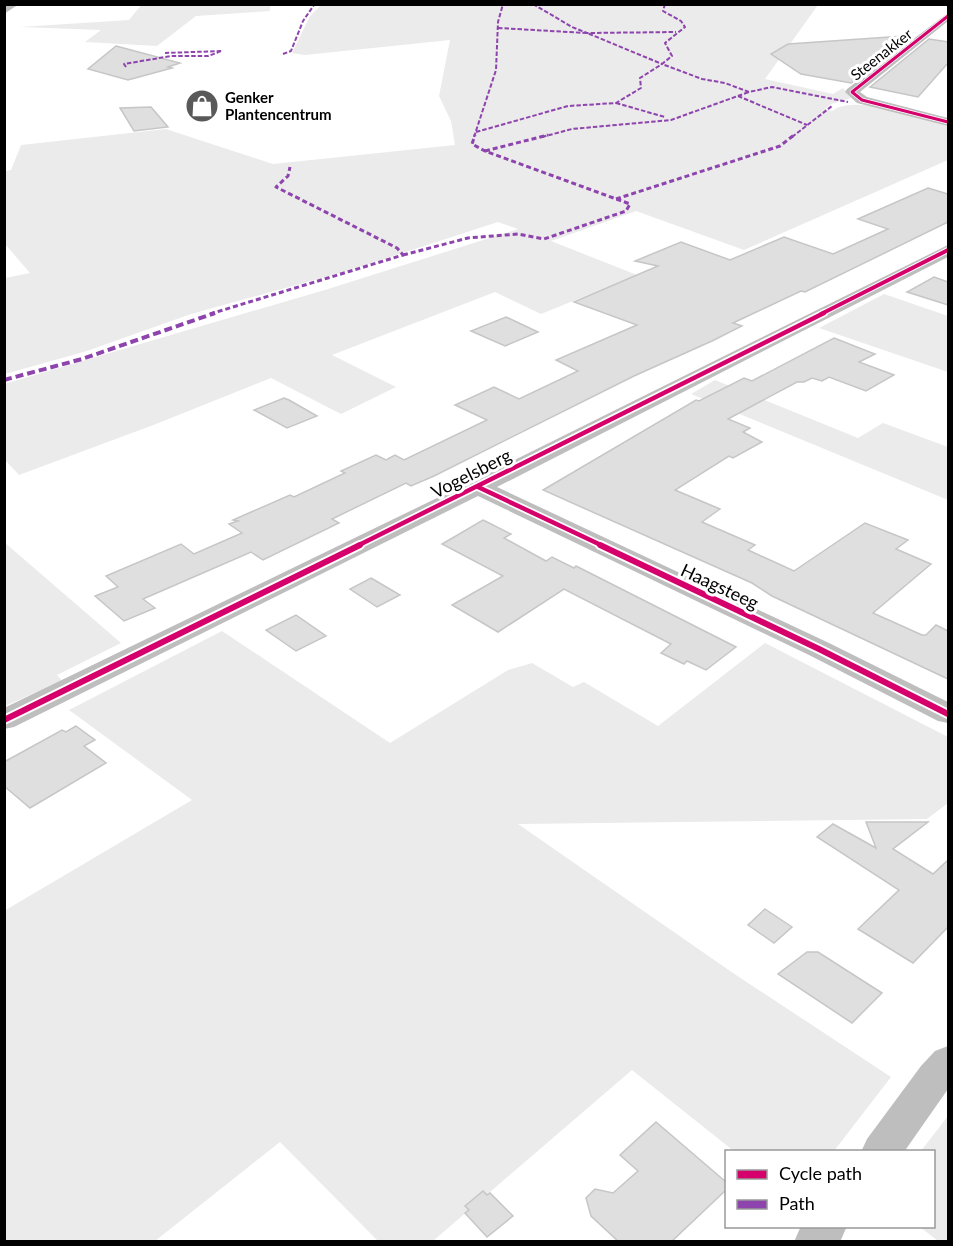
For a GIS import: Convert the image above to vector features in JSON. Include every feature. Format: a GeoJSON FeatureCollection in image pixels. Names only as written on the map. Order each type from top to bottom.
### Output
{"type":"FeatureCollection","features":[{"type":"Feature","properties":{"kind":"street"},"geometry":{"type":"LineString","coordinates":[[4,10],[14,4]]}},
{"type":"Feature","properties":{"kind":"street","name":"Steenakker"},"geometry":{"type":"LineString","coordinates":[[948,16],[854,89],[854,95],[862,100],[948,122]]}},
{"type":"Feature","properties":{"kind":"street","name":"Steenakker"},"geometry":{"type":"LineString","coordinates":[[832,106],[862,100]]}},
{"type":"Feature","properties":{"kind":"street","name":"Vogelsberg"},"geometry":{"type":"LineString","coordinates":[[4,720],[478,487],[948,250]]}},
{"type":"Feature","properties":{"kind":"street","name":"Haagsteeg"},"geometry":{"type":"LineString","coordinates":[[478,487],[819,649],[948,714]]}},
{"type":"Feature","properties":{"kind":"street"},"geometry":{"type":"LineString","coordinates":[[882,1150],[948,1062]]}},
{"type":"Feature","properties":{"kind":"street"},"geometry":{"type":"LineString","coordinates":[[815,1242],[825,1228]]}},
{"type":"Feature","properties":{"kind":"shaded area"},"geometry":{"type":"Polygon","coordinates":[[[142,4],[270,4],[270,11],[196,16],[157,46],[85,42],[101,30],[20,27],[129,20],[142,4]]]}},
{"type":"Feature","properties":{"kind":"shaded area"},"geometry":{"type":"Polygon","coordinates":[[[321,5],[818,5],[765,79],[833,94],[843,88],[851,98],[831,104],[825,109],[832,111],[843,106],[872,106],[906,113],[948,126],[948,160],[744,250],[636,211],[551,241],[637,275],[541,314],[495,292],[332,355],[396,387],[341,414],[271,378],[19,475],[5,460],[4,384],[328,289],[518,229],[498,222],[347,271],[191,314],[87,351],[5,374],[5,278],[30,273],[5,244],[5,171],[11,170],[21,145],[166,129],[273,164],[455,145],[451,121],[439,96],[450,40],[305,55],[292,53],[310,16],[321,5]]]}},
{"type":"Feature","properties":{"kind":"shaded area"},"geometry":{"type":"Polygon","coordinates":[[[884,294],[948,316],[948,372],[819,328],[884,294]]]}},
{"type":"Feature","properties":{"kind":"shaded area"},"geometry":{"type":"Polygon","coordinates":[[[715,380],[858,438],[883,423],[948,447],[948,500],[691,394],[715,380]]]}},
{"type":"Feature","properties":{"kind":"shaded area"},"geometry":{"type":"Polygon","coordinates":[[[4,542],[121,643],[57,675],[62,681],[5,706],[4,542]]]}},
{"type":"Feature","properties":{"kind":"shaded area"},"geometry":{"type":"Polygon","coordinates":[[[222,631],[390,743],[508,670],[532,663],[573,687],[584,682],[658,726],[765,643],[948,737],[948,803],[927,819],[518,824],[733,973],[891,1077],[835,1150],[732,1150],[632,1070],[433,1241],[378,1241],[280,1142],[155,1241],[5,1241],[4,911],[192,800],[69,710],[222,631]]]}},
{"type":"Feature","properties":{"kind":"shaded area"},"geometry":{"type":"Polygon","coordinates":[[[948,1116],[948,1241],[938,1241],[921,1228],[935,1228],[935,1150],[922,1150],[948,1116]]]}},
{"type":"Feature","properties":{"kind":"building"},"geometry":{"type":"Polygon","coordinates":[[[912,37],[851,83],[801,74],[771,54],[788,44],[912,37]]]}},
{"type":"Feature","properties":{"kind":"building"},"geometry":{"type":"Polygon","coordinates":[[[929,39],[948,42],[948,63],[918,97],[870,87],[929,39]]]}},
{"type":"Feature","properties":{"kind":"building"},"geometry":{"type":"Polygon","coordinates":[[[116,46],[180,63],[168,67],[172,68],[128,80],[88,69],[116,46]]]}},
{"type":"Feature","properties":{"kind":"building"},"geometry":{"type":"Polygon","coordinates":[[[151,107],[168,127],[134,131],[120,108],[151,107]]]}},
{"type":"Feature","properties":{"kind":"building"},"geometry":{"type":"Polygon","coordinates":[[[928,188],[948,194],[948,222],[805,292],[801,291],[733,323],[742,326],[712,341],[634,376],[434,476],[411,486],[406,483],[332,519],[339,523],[263,560],[251,552],[143,599],[155,608],[124,621],[95,596],[118,587],[106,576],[181,544],[194,554],[242,533],[229,524],[238,521],[233,520],[290,495],[294,497],[345,473],[341,471],[376,455],[386,460],[395,455],[404,460],[487,420],[455,405],[494,387],[519,399],[578,371],[556,360],[637,325],[574,302],[658,266],[635,261],[681,242],[730,260],[784,237],[833,254],[888,229],[858,219],[928,188]]]}},
{"type":"Feature","properties":{"kind":"building"},"geometry":{"type":"Polygon","coordinates":[[[934,277],[948,282],[948,305],[907,292],[934,277]]]}},
{"type":"Feature","properties":{"kind":"building"},"geometry":{"type":"Polygon","coordinates":[[[506,317],[538,332],[505,346],[471,331],[506,317]]]}},
{"type":"Feature","properties":{"kind":"building"},"geometry":{"type":"Polygon","coordinates":[[[834,338],[875,354],[859,362],[894,375],[866,391],[829,377],[822,381],[812,378],[804,382],[797,382],[728,419],[750,428],[743,432],[762,442],[733,458],[729,456],[675,490],[720,509],[702,522],[755,545],[748,550],[794,571],[865,523],[908,540],[896,549],[931,564],[873,613],[922,635],[926,635],[936,625],[948,631],[948,679],[772,596],[752,583],[543,490],[696,400],[699,401],[744,378],[752,381],[834,338]]]}},
{"type":"Feature","properties":{"kind":"building"},"geometry":{"type":"Polygon","coordinates":[[[284,398],[317,416],[287,428],[254,410],[284,398]]]}},
{"type":"Feature","properties":{"kind":"building"},"geometry":{"type":"Polygon","coordinates":[[[483,520],[511,534],[504,538],[546,561],[552,557],[574,568],[576,566],[736,647],[706,670],[687,661],[684,664],[661,653],[671,644],[564,589],[498,632],[452,605],[503,576],[442,544],[483,520]]]}},
{"type":"Feature","properties":{"kind":"building"},"geometry":{"type":"Polygon","coordinates":[[[371,578],[400,595],[377,607],[350,589],[371,578]]]}},
{"type":"Feature","properties":{"kind":"building"},"geometry":{"type":"Polygon","coordinates":[[[296,615],[326,636],[296,651],[266,630],[296,615]]]}},
{"type":"Feature","properties":{"kind":"building"},"geometry":{"type":"Polygon","coordinates":[[[76,726],[95,740],[84,746],[106,763],[30,808],[4,786],[4,762],[62,730],[66,732],[76,726]]]}},
{"type":"Feature","properties":{"kind":"building"},"geometry":{"type":"Polygon","coordinates":[[[866,822],[928,822],[893,849],[933,874],[948,860],[948,927],[913,963],[858,929],[899,890],[817,837],[833,824],[876,848],[866,822]]]}},
{"type":"Feature","properties":{"kind":"building"},"geometry":{"type":"Polygon","coordinates":[[[765,909],[792,927],[774,943],[748,925],[765,909]]]}},
{"type":"Feature","properties":{"kind":"building"},"geometry":{"type":"Polygon","coordinates":[[[807,952],[818,952],[882,993],[852,1023],[778,974],[807,952]]]}},
{"type":"Feature","properties":{"kind":"building"},"geometry":{"type":"Polygon","coordinates":[[[656,1122],[725,1181],[725,1191],[671,1242],[619,1242],[591,1216],[586,1198],[595,1189],[613,1193],[638,1171],[620,1155],[656,1122]]]}},
{"type":"Feature","properties":{"kind":"building"},"geometry":{"type":"Polygon","coordinates":[[[483,1191],[487,1195],[490,1193],[513,1216],[487,1237],[465,1213],[469,1210],[465,1206],[483,1191]]]}},
{"type":"Feature","properties":{"kind":"marked path"},"geometry":{"type":"LineString","coordinates":[[403,255],[468,238],[518,234],[544,239],[626,211],[630,204],[485,151],[472,144],[496,70],[498,22],[503,4]]}},
{"type":"Feature","properties":{"kind":"marked path"},"geometry":{"type":"LineString","coordinates":[[533,4],[572,27],[587,33],[676,32]]}},
{"type":"Feature","properties":{"kind":"marked path"},"geometry":{"type":"LineString","coordinates":[[665,4],[663,11],[681,21],[685,27],[665,43],[672,56],[662,64],[702,79],[725,83],[749,92],[772,87],[848,102]]}},
{"type":"Feature","properties":{"kind":"marked path"},"geometry":{"type":"LineString","coordinates":[[283,54],[291,51],[303,21],[314,5]]}},
{"type":"Feature","properties":{"kind":"marked path"},"geometry":{"type":"LineString","coordinates":[[498,28],[587,33],[662,64]]}},
{"type":"Feature","properties":{"kind":"marked path"},"geometry":{"type":"LineString","coordinates":[[126,67],[124,64],[171,56],[208,56],[222,51],[165,53]]}},
{"type":"Feature","properties":{"kind":"marked path"},"geometry":{"type":"LineString","coordinates":[[476,132],[568,106],[616,103],[641,88],[640,78],[662,64]]}},
{"type":"Feature","properties":{"kind":"marked path"},"geometry":{"type":"LineString","coordinates":[[485,151],[572,129],[671,120],[749,92]]}},
{"type":"Feature","properties":{"kind":"marked path"},"geometry":{"type":"LineString","coordinates":[[738,96],[807,125]]}},
{"type":"Feature","properties":{"kind":"marked path"},"geometry":{"type":"LineString","coordinates":[[616,103],[665,117]]}},
{"type":"Feature","properties":{"kind":"marked path"},"geometry":{"type":"LineString","coordinates":[[616,199],[780,146],[832,106]]}},
{"type":"Feature","properties":{"kind":"marked path"},"geometry":{"type":"LineString","coordinates":[[4,380],[82,359],[195,319],[403,255],[397,248],[276,187],[288,176],[290,167]]}},
{"type":"Feature","properties":{"kind":"cycle path"},"geometry":{"type":"LineString","coordinates":[[948,16],[852,92],[862,100],[948,122]]}},
{"type":"Feature","properties":{"kind":"cycle path"},"geometry":{"type":"LineString","coordinates":[[4,720],[478,487],[948,250]]}},
{"type":"Feature","properties":{"kind":"cycle path"},"geometry":{"type":"LineString","coordinates":[[478,487],[819,649],[948,714]]}},
{"type":"Feature","properties":{"kind":"place","name":"Genker Plantencentrum"},"geometry":{"type":"Point","coordinates":[202,106]}}]}
